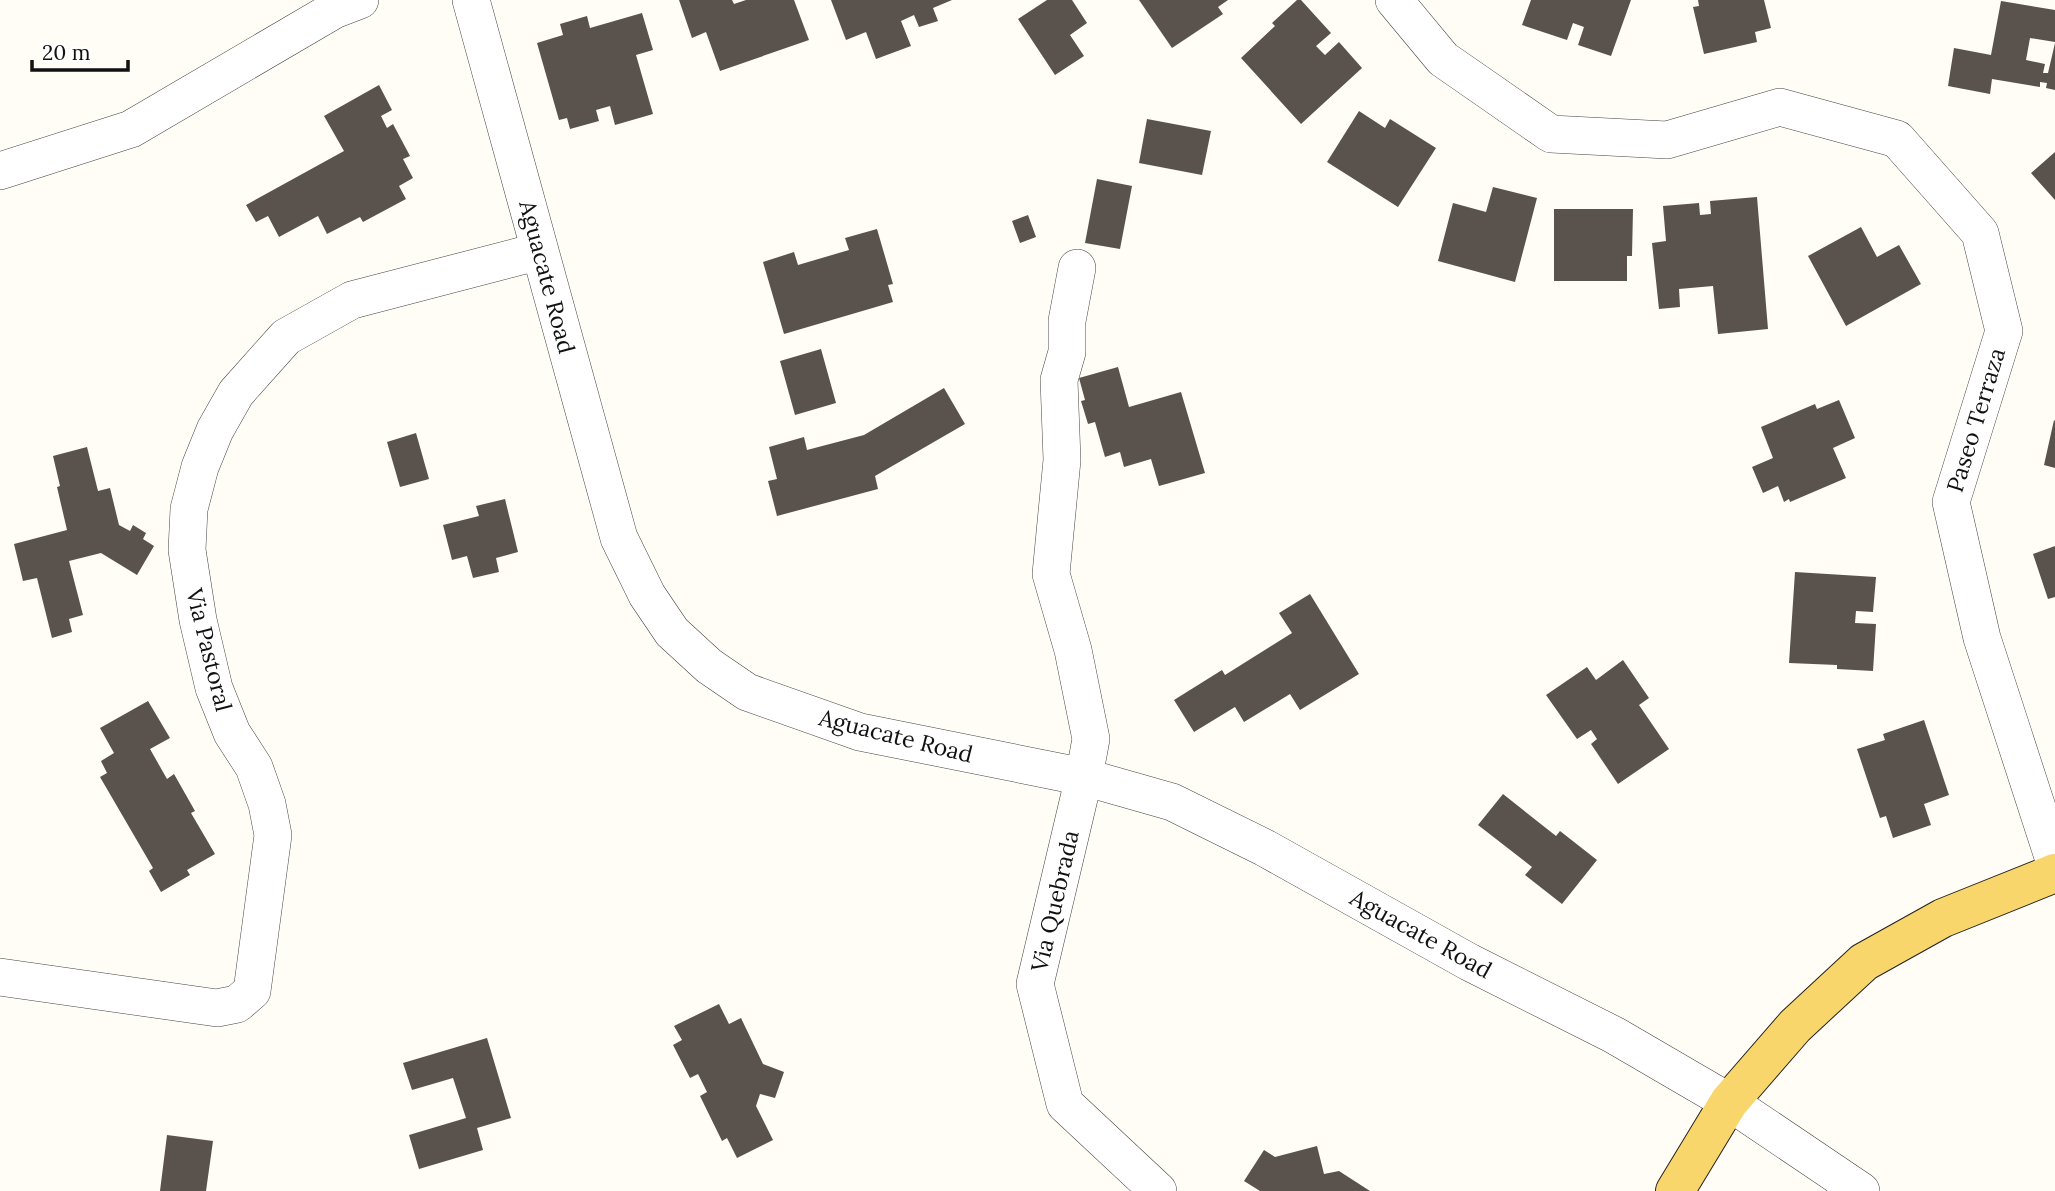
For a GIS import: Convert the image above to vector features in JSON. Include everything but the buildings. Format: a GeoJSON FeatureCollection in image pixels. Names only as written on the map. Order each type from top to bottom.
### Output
{"type":"FeatureCollection","features":[{"type":"Feature","properties":{"kind":"main road"},"geometry":{"type":"LineString","coordinates":[[1675,1191],[1729,1102],[1795,1026],[1864,962],[1943,918],[2055,873]]}},
{"type":"Feature","properties":{"kind":"street"},"geometry":{"type":"LineString","coordinates":[[0,171],[131,130],[334,10],[360,0]]}},
{"type":"Feature","properties":{"kind":"street","name":"Aguacate Road"},"geometry":{"type":"LineString","coordinates":[[471,0],[619,538],[647,595],[672,632],[709,666],[747,692],[860,732],[1084,778],[1172,802],[1265,848],[1469,962],[1614,1035],[1729,1102],[1861,1191]]}},
{"type":"Feature","properties":{"kind":"street","name":"Paseo Terraza"},"geometry":{"type":"LineString","coordinates":[[1394,0],[1443,60],[1551,134],[1667,140],[1780,107],[1897,139],[1980,233],[2004,331],[1951,502],[1982,638],[2055,863]]}},
{"type":"Feature","properties":{"kind":"street","name":"Via Pastoral"},"geometry":{"type":"LineString","coordinates":[[0,977],[217,1008],[237,1004],[252,991],[273,835],[268,804],[254,767],[232,733],[214,688],[198,620],[187,550],[189,509],[200,467],[215,430],[236,393],[286,337],[352,300],[540,251]]}},
{"type":"Feature","properties":{"kind":"street","name":"Via Quebrada"},"geometry":{"type":"LineString","coordinates":[[1077,268],[1068,321],[1068,352],[1059,380],[1062,460],[1051,574],[1073,650],[1091,739],[1035,984],[1065,1104],[1158,1191]]}}]}
